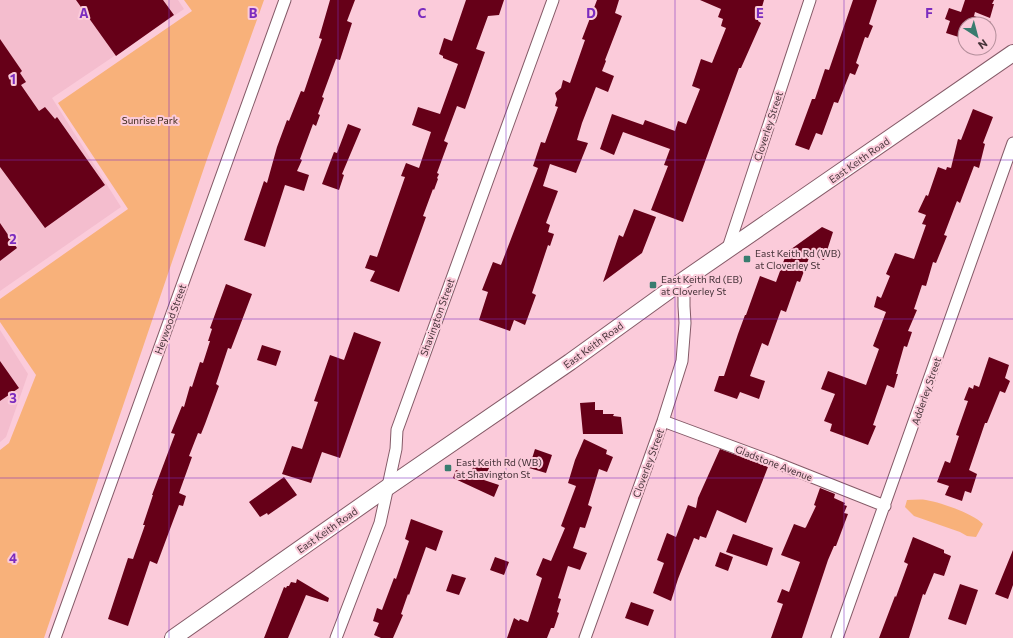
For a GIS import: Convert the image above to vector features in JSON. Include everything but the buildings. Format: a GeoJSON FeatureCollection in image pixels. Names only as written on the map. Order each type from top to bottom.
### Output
{"type":"FeatureCollection","features":[{"type":"Feature","properties":{"kind":"main road","name":"East Keith Road"},"geometry":{"type":"LineString","coordinates":[[173,638],[388,487],[570,362],[678,284],[1013,53]]}},
{"type":"Feature","properties":{"kind":"street","name":"Heywood Street"},"geometry":{"type":"LineString","coordinates":[[55,638],[285,0]]}},
{"type":"Feature","properties":{"kind":"street","name":"Shavington Street"},"geometry":{"type":"LineString","coordinates":[[336,638],[380,523],[396,449],[397,430],[553,0]]}},
{"type":"Feature","properties":{"kind":"street","name":"Cloverley Street"},"geometry":{"type":"LineString","coordinates":[[726,251],[810,0]]}},
{"type":"Feature","properties":{"kind":"street","name":"Adderley Street"},"geometry":{"type":"LineString","coordinates":[[837,638],[1013,143]]}},
{"type":"Feature","properties":{"kind":"street","name":"Cloverley Street"},"geometry":{"type":"LineString","coordinates":[[585,638],[663,422],[682,361],[685,323],[684,296],[678,284]]}},
{"type":"Feature","properties":{"kind":"street","name":"Gladstone Avenue"},"geometry":{"type":"LineString","coordinates":[[663,422],[774,462],[885,506]]}},
{"type":"Feature","properties":{"kind":"shaded area"},"geometry":{"type":"Polygon","coordinates":[[[0,0],[178,0],[184,9],[52,98],[121,207],[0,291],[0,0]]]}},
{"type":"Feature","properties":{"kind":"shaded area"},"geometry":{"type":"Polygon","coordinates":[[[0,330],[28,374],[6,437],[0,442],[0,330]]]}},
{"type":"Feature","properties":{"kind":"green space","name":"Sunrise Park"},"geometry":{"type":"Polygon","coordinates":[[[184,0],[264,0],[206,162],[44,638],[0,638],[0,450],[9,443],[36,375],[0,322],[0,299],[128,209],[58,103],[192,11],[184,0]]]}},
{"type":"Feature","properties":{"kind":"green space"},"geometry":{"type":"Polygon","coordinates":[[[907,500],[926,500],[940,503],[964,512],[983,524],[976,537],[967,536],[960,532],[914,516],[905,507],[907,500]]]}},
{"type":"Feature","properties":{"kind":"place","name":"East Keith Rd (WB) at Cloverley St"},"geometry":{"type":"Point","coordinates":[747,259]}},
{"type":"Feature","properties":{"kind":"place","name":"East Keith Rd (EB) at Cloverley St"},"geometry":{"type":"Point","coordinates":[653,285]}},
{"type":"Feature","properties":{"kind":"place","name":"East Keith Rd (WB) at Shavington St"},"geometry":{"type":"Point","coordinates":[448,468]}}]}
